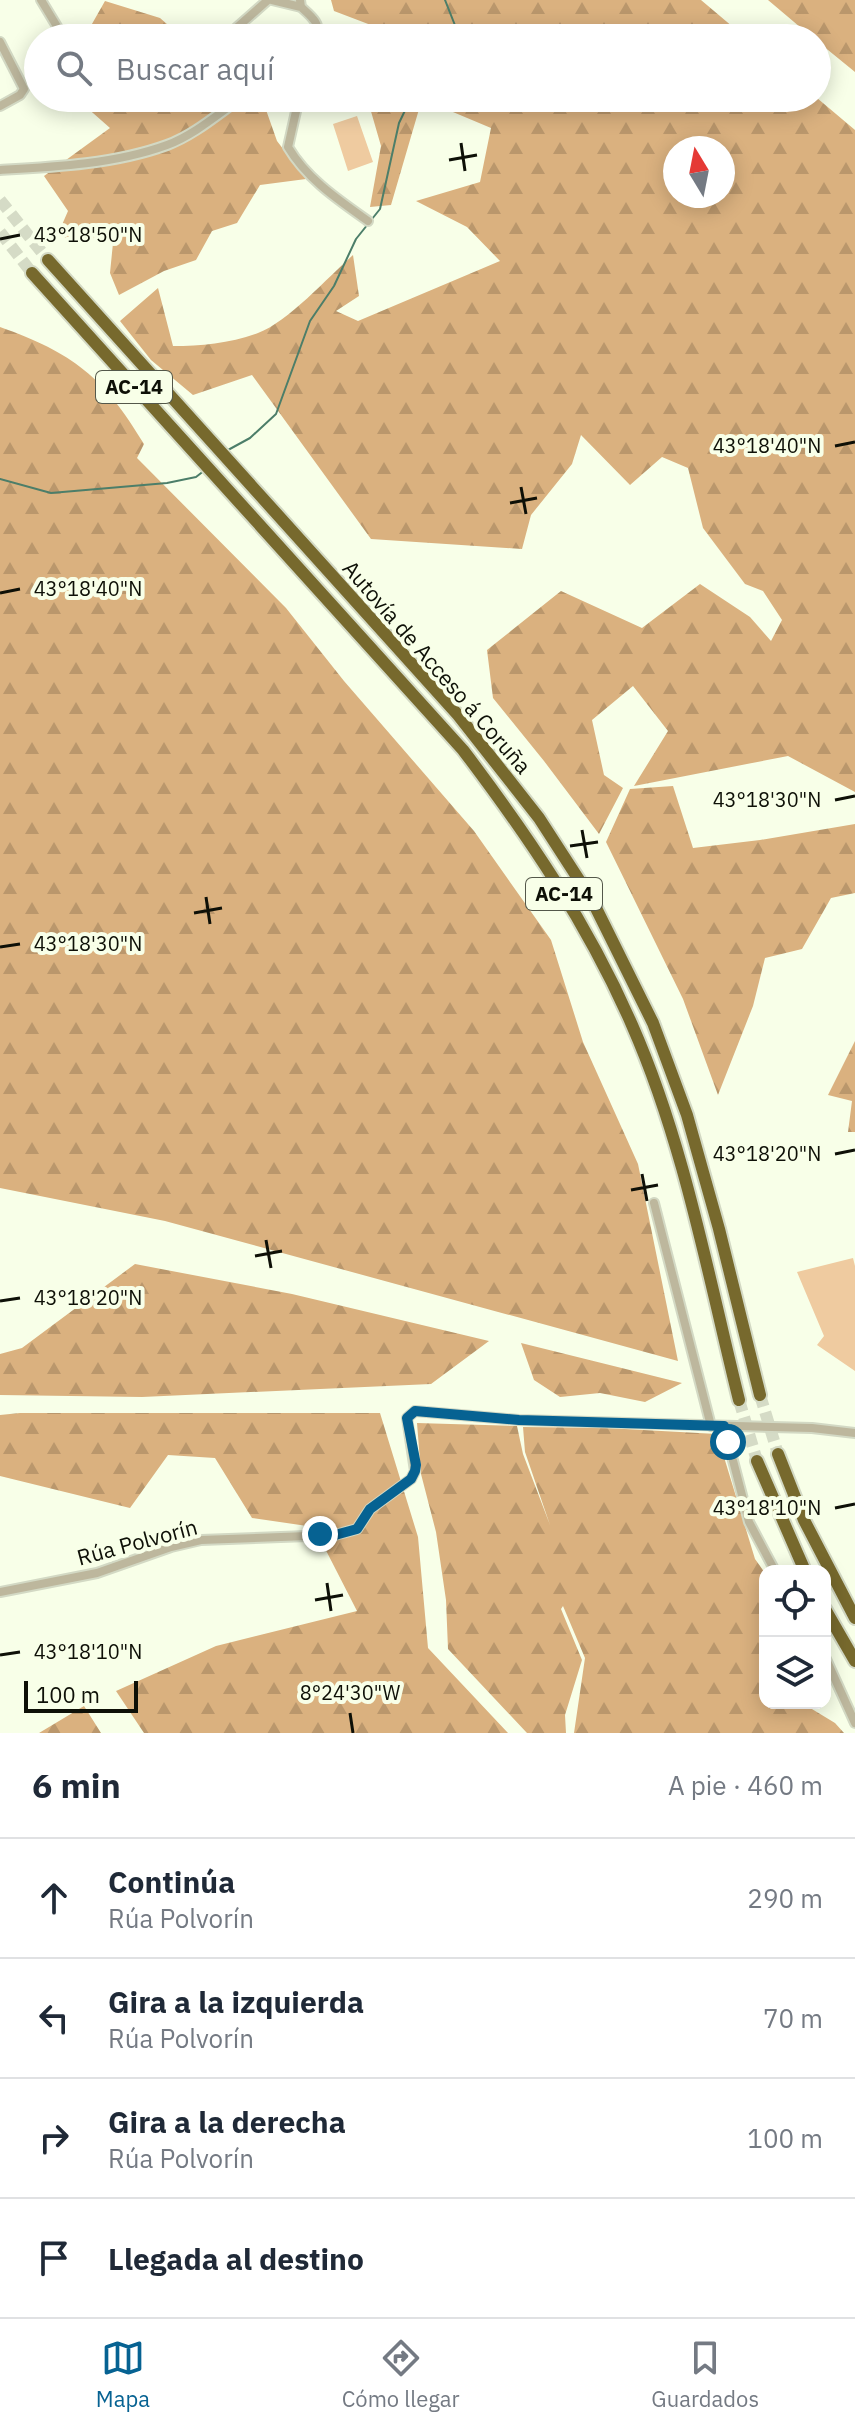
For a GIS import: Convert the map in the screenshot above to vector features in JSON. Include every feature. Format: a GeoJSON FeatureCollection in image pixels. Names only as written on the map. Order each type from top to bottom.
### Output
{"type":"FeatureCollection","features":[{"type":"Feature","properties":{"kind":"highway","name":"Autovía de Acceso á Coruña"},"geometry":{"type":"LineString","coordinates":[[48,260],[458,715],[539,818],[592,900],[653,1023],[687,1115],[760,1395]]}},
{"type":"Feature","properties":{"kind":"highway","name":"Autovía de Acceso á Coruña"},"geometry":{"type":"LineString","coordinates":[[32,273],[463,750],[517,821],[574,909],[632,1026],[668,1126],[698,1231],[739,1400]]}},
{"type":"Feature","properties":{"kind":"highway"},"geometry":{"type":"LineString","coordinates":[[778,1454],[804,1520],[855,1618]]}},
{"type":"Feature","properties":{"kind":"highway"},"geometry":{"type":"LineString","coordinates":[[757,1461],[802,1565]]}},
{"type":"Feature","properties":{"kind":"highway"},"geometry":{"type":"LineString","coordinates":[[831,1619],[855,1661]]}},
{"type":"Feature","properties":{"kind":"street"},"geometry":{"type":"LineString","coordinates":[[41,0],[56,24]]}},
{"type":"Feature","properties":{"kind":"street"},"geometry":{"type":"LineString","coordinates":[[242,24],[270,0],[300,4],[316,24]]}},
{"type":"Feature","properties":{"kind":"street"},"geometry":{"type":"LineString","coordinates":[[0,42],[24,89],[20,95],[0,106]]}},
{"type":"Feature","properties":{"kind":"street"},"geometry":{"type":"LineString","coordinates":[[0,170],[94,160],[167,145],[188,135],[221,112]]}},
{"type":"Feature","properties":{"kind":"street"},"geometry":{"type":"LineString","coordinates":[[296,112],[288,147],[298,163],[319,185],[368,221]]}},
{"type":"Feature","properties":{"kind":"street"},"geometry":{"type":"LineString","coordinates":[[654,1203],[749,1522],[772,1565]]}},
{"type":"Feature","properties":{"kind":"street","name":"Rúa Polvorín"},"geometry":{"type":"LineString","coordinates":[[0,1592],[82,1577],[201,1540],[335,1535],[357,1529],[370,1509],[411,1479],[416,1465],[407,1418],[415,1411],[519,1420],[718,1426]]}},
{"type":"Feature","properties":{"kind":"street"},"geometry":{"type":"LineString","coordinates":[[718,1426],[812,1428],[855,1433]]}},
{"type":"Feature","properties":{"kind":"street"},"geometry":{"type":"LineString","coordinates":[[831,1670],[855,1723]]}},
{"type":"Feature","properties":{"kind":"shaded area"},"geometry":{"type":"Polygon","coordinates":[[[357,116],[373,162],[348,171],[333,124],[357,116]]]}},
{"type":"Feature","properties":{"kind":"shaded area"},"geometry":{"type":"Polygon","coordinates":[[[853,1258],[855,1371],[817,1345],[824,1336],[797,1272],[853,1258]]]}},
{"type":"Feature","properties":{"kind":"green space"},"geometry":{"type":"Polygon","coordinates":[[[331,0],[701,0],[729,24],[368,24],[334,11],[331,0]]]}},
{"type":"Feature","properties":{"kind":"green space"},"geometry":{"type":"Polygon","coordinates":[[[768,0],[855,0],[855,72],[831,52],[831,24],[796,24],[768,0]]]}},
{"type":"Feature","properties":{"kind":"green space"},"geometry":{"type":"Polygon","coordinates":[[[105,1],[160,18],[167,24],[92,24],[105,1]]]}},
{"type":"Feature","properties":{"kind":"green space"},"geometry":{"type":"Polygon","coordinates":[[[831,110],[855,130],[855,792],[788,756],[634,786],[668,731],[633,686],[592,720],[604,775],[623,788],[599,834],[493,698],[487,650],[561,591],[642,628],[700,584],[750,617],[771,641],[782,620],[763,591],[745,584],[703,528],[688,468],[662,457],[630,485],[581,435],[572,464],[531,515],[522,549],[371,539],[252,375],[193,395],[151,360],[120,321],[158,288],[173,346],[216,343],[248,336],[282,319],[353,255],[359,296],[336,311],[358,321],[500,261],[467,227],[416,201],[480,182],[491,128],[453,112],[831,110]]]}},
{"type":"Feature","properties":{"kind":"green space"},"geometry":{"type":"Polygon","coordinates":[[[92,112],[267,112],[277,141],[306,179],[260,185],[237,223],[212,231],[196,260],[164,271],[119,295],[110,273],[114,233],[78,245],[58,234],[68,211],[44,176],[110,128],[92,112]]]}},
{"type":"Feature","properties":{"kind":"green space"},"geometry":{"type":"Polygon","coordinates":[[[371,112],[418,112],[391,205],[370,207],[381,146],[371,112]]]}},
{"type":"Feature","properties":{"kind":"green space"},"geometry":{"type":"Polygon","coordinates":[[[0,327],[48,347],[100,384],[144,444],[137,458],[286,608],[344,681],[474,831],[551,940],[583,1042],[638,1164],[678,1361],[165,1221],[0,1188],[0,327]]]}},
{"type":"Feature","properties":{"kind":"green space"},"geometry":{"type":"Polygon","coordinates":[[[673,786],[693,848],[855,824],[855,893],[831,898],[802,949],[765,958],[753,1006],[718,1095],[683,999],[606,842],[630,789],[673,786]]]}},
{"type":"Feature","properties":{"kind":"green space"},"geometry":{"type":"Polygon","coordinates":[[[855,1041],[855,1132],[848,1132],[852,1101],[828,1095],[855,1041]]]}},
{"type":"Feature","properties":{"kind":"green space"},"geometry":{"type":"Polygon","coordinates":[[[135,1264],[292,1294],[489,1341],[431,1384],[142,1397],[0,1395],[0,1354],[22,1348],[135,1264]]]}},
{"type":"Feature","properties":{"kind":"green space"},"geometry":{"type":"Polygon","coordinates":[[[521,1343],[682,1383],[645,1402],[600,1393],[560,1397],[534,1380],[521,1343]]]}},
{"type":"Feature","properties":{"kind":"green space"},"geometry":{"type":"Polygon","coordinates":[[[380,1413],[418,1537],[428,1648],[508,1733],[144,1733],[116,1691],[216,1646],[357,1611],[314,1527],[252,1518],[215,1458],[168,1455],[130,1508],[0,1476],[0,1415],[380,1413]]]}},
{"type":"Feature","properties":{"kind":"green space"},"geometry":{"type":"Polygon","coordinates":[[[417,1423],[517,1426],[523,1454],[550,1525],[525,1452],[523,1427],[717,1434],[759,1565],[759,1709],[812,1709],[835,1723],[844,1733],[574,1733],[585,1658],[563,1606],[561,1609],[582,1660],[565,1715],[566,1733],[527,1733],[448,1649],[446,1600],[436,1532],[421,1474],[417,1423]]]}},
{"type":"Feature","properties":{"kind":"green space"},"geometry":{"type":"Polygon","coordinates":[[[84,1706],[101,1733],[39,1733],[84,1706]]]}},
{"type":"Feature","properties":{"kind":"waterway"},"geometry":{"type":"LineString","coordinates":[[445,0],[454,24]]}},
{"type":"Feature","properties":{"kind":"waterway"},"geometry":{"type":"LineString","coordinates":[[228,450],[250,438],[276,414],[310,321],[334,286],[356,239],[380,209],[399,123],[404,112]]}},
{"type":"Feature","properties":{"kind":"waterway"},"geometry":{"type":"LineString","coordinates":[[0,479],[51,493],[167,483],[196,477],[205,470]]}},
{"type":"Feature","properties":{"kind":"tunnel"},"geometry":{"type":"LineString","coordinates":[[0,200],[48,260]]}},
{"type":"Feature","properties":{"kind":"tunnel"},"geometry":{"type":"LineString","coordinates":[[0,232],[32,273]]}},
{"type":"Feature","properties":{"kind":"tunnel"},"geometry":{"type":"LineString","coordinates":[[760,1395],[778,1454]]}},
{"type":"Feature","properties":{"kind":"tunnel"},"geometry":{"type":"LineString","coordinates":[[739,1400],[757,1461]]}},
{"type":"Feature","properties":{"kind":"route"},"geometry":{"type":"LineString","coordinates":[[320,1534],[335,1535],[357,1529],[370,1509],[411,1479],[416,1465],[407,1418],[415,1411],[519,1420],[724,1426],[728,1442]]}}]}
